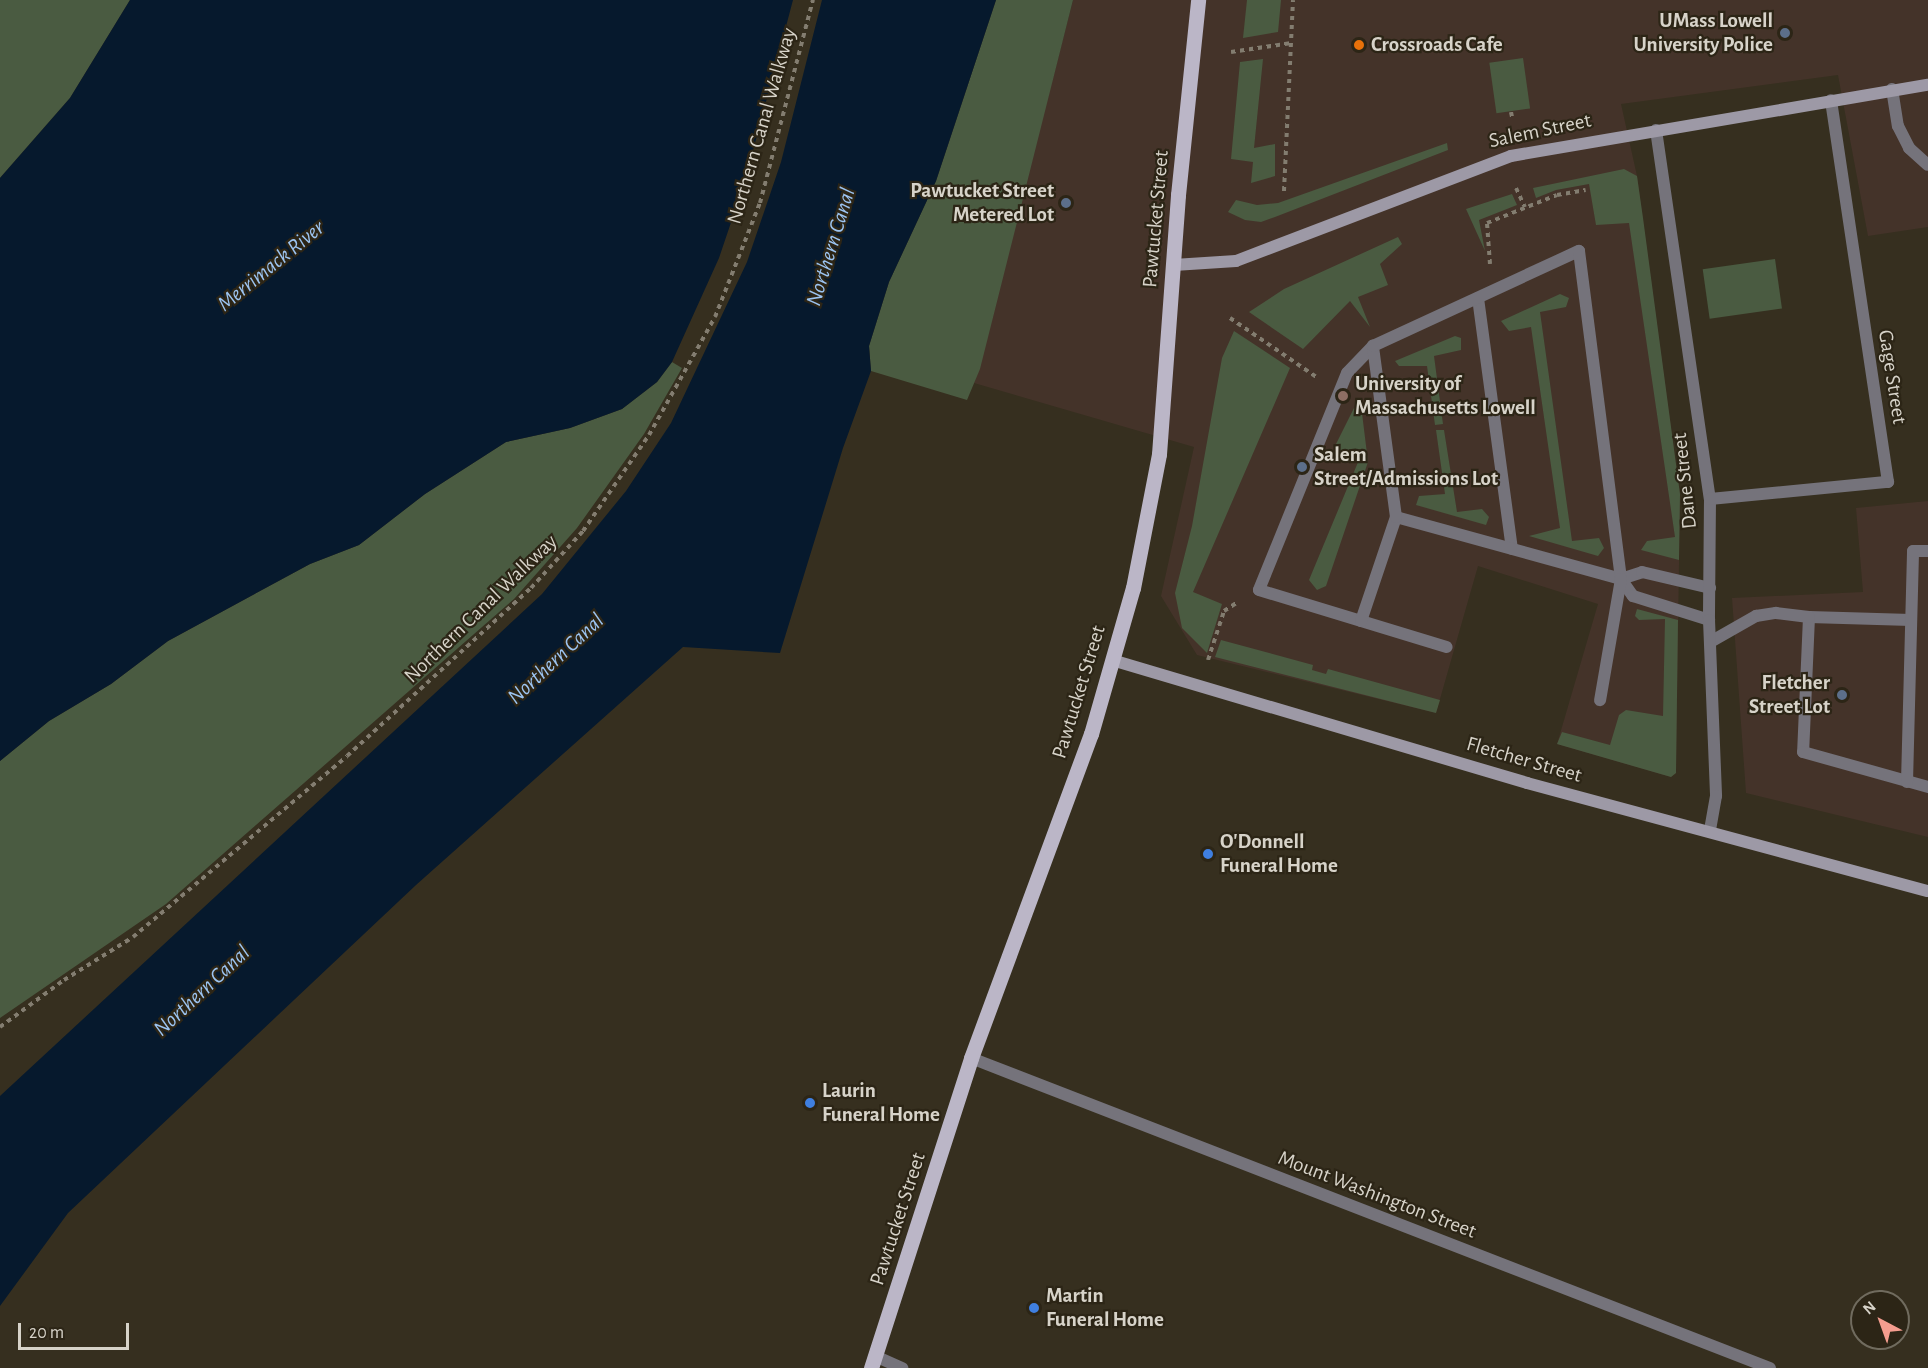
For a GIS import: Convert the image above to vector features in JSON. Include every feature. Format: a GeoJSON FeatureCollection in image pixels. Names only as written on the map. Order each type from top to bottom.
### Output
{"type":"FeatureCollection","features":[{"type":"Feature","properties":{"kind":"main road","name":"Pawtucket Street"},"geometry":{"type":"LineString","coordinates":[[873,1362],[971,1058],[1035,893],[1091,734],[1151,510],[1164,406],[1174,265],[1198,0]]}},
{"type":"Feature","properties":{"kind":"main road","name":"Salem Street"},"geometry":{"type":"LineString","coordinates":[[1174,265],[1236,261],[1494,160],[1656,129],[1892,89],[1928,85]]}},
{"type":"Feature","properties":{"kind":"main road","name":"Fletcher Street"},"geometry":{"type":"LineString","coordinates":[[1112,660],[1527,783],[1928,891]]}},
{"type":"Feature","properties":{"kind":"street"},"geometry":{"type":"LineString","coordinates":[[1892,89],[1898,126],[1910,148],[1928,165]]}},
{"type":"Feature","properties":{"kind":"street","name":"Gage Street"},"geometry":{"type":"LineString","coordinates":[[1710,499],[1888,482],[1830,100]]}},
{"type":"Feature","properties":{"kind":"street","name":"Dane Street"},"geometry":{"type":"LineString","coordinates":[[1656,129],[1710,499],[1709,620],[1712,641],[1716,796],[1710,831]]}},
{"type":"Feature","properties":{"kind":"street"},"geometry":{"type":"LineString","coordinates":[[1447,647],[1259,590],[1347,373],[1372,346],[1579,251],[1621,579],[1600,700]]}},
{"type":"Feature","properties":{"kind":"street"},"geometry":{"type":"LineString","coordinates":[[1478,298],[1512,549]]}},
{"type":"Feature","properties":{"kind":"street"},"geometry":{"type":"LineString","coordinates":[[1361,621],[1396,517],[1372,346]]}},
{"type":"Feature","properties":{"kind":"street"},"geometry":{"type":"LineString","coordinates":[[1396,517],[1621,579],[1642,572],[1710,588]]}},
{"type":"Feature","properties":{"kind":"street"},"geometry":{"type":"LineString","coordinates":[[1907,782],[1913,551],[1928,551]]}},
{"type":"Feature","properties":{"kind":"street"},"geometry":{"type":"LineString","coordinates":[[1621,579],[1633,596],[1709,620]]}},
{"type":"Feature","properties":{"kind":"street"},"geometry":{"type":"LineString","coordinates":[[1712,641],[1756,616],[1776,613],[1809,617],[1911,620]]}},
{"type":"Feature","properties":{"kind":"street"},"geometry":{"type":"LineString","coordinates":[[1809,617],[1803,752],[1928,788]]}},
{"type":"Feature","properties":{"kind":"street","name":"Mount Washington Street"},"geometry":{"type":"LineString","coordinates":[[971,1058],[1770,1368]]}},
{"type":"Feature","properties":{"kind":"street"},"geometry":{"type":"LineString","coordinates":[[873,1362],[902,1368]]}},
{"type":"Feature","properties":{"kind":"path","name":"Northern Canal Walkway"},"geometry":{"type":"LineString","coordinates":[[0,1027],[64,980],[133,937],[320,779],[531,588],[583,531],[649,435],[715,317],[760,203],[813,0]]}},
{"type":"Feature","properties":{"kind":"path"},"geometry":{"type":"LineString","coordinates":[[1284,191],[1293,0]]}},
{"type":"Feature","properties":{"kind":"path"},"geometry":{"type":"LineString","coordinates":[[1231,52],[1291,43]]}},
{"type":"Feature","properties":{"kind":"path"},"geometry":{"type":"LineString","coordinates":[[1511,112],[1512,117]]}},
{"type":"Feature","properties":{"kind":"path"},"geometry":{"type":"LineString","coordinates":[[1516,188],[1525,207]]}},
{"type":"Feature","properties":{"kind":"path"},"geometry":{"type":"LineString","coordinates":[[1490,276],[1487,223],[1557,195],[1586,190]]}},
{"type":"Feature","properties":{"kind":"path"},"geometry":{"type":"LineString","coordinates":[[1230,318],[1339,391]]}},
{"type":"Feature","properties":{"kind":"path"},"geometry":{"type":"LineString","coordinates":[[1208,660],[1224,610],[1259,590]]}},
{"type":"Feature","properties":{"kind":"shaded area","name":"University of Massachusetts Lowell"},"geometry":{"type":"Polygon","coordinates":[[[1073,0],[1928,0],[1928,227],[1868,236],[1838,75],[1621,104],[1637,176],[1680,494],[1676,773],[1671,777],[1557,744],[1598,604],[1478,566],[1436,713],[1197,655],[1161,596],[1194,447],[974,383],[1073,0]]]}},
{"type":"Feature","properties":{"kind":"shaded area","name":"Fletcher Street Lot"},"geometry":{"type":"Polygon","coordinates":[[[1928,501],[1928,837],[1746,793],[1732,598],[1863,592],[1856,508],[1928,501]]]}},
{"type":"Feature","properties":{"kind":"green space"},"geometry":{"type":"Polygon","coordinates":[[[0,0],[130,0],[70,98],[0,178],[0,0]]]}},
{"type":"Feature","properties":{"kind":"green space"},"geometry":{"type":"Polygon","coordinates":[[[996,0],[1073,0],[980,369],[967,400],[871,371],[869,346],[889,282],[936,181],[996,0]]]}},
{"type":"Feature","properties":{"kind":"green space"},"geometry":{"type":"Polygon","coordinates":[[[1247,0],[1281,0],[1278,32],[1243,38],[1247,0]]]}},
{"type":"Feature","properties":{"kind":"green space"},"geometry":{"type":"Polygon","coordinates":[[[1523,58],[1530,109],[1496,113],[1489,63],[1523,58]]]}},
{"type":"Feature","properties":{"kind":"green space"},"geometry":{"type":"Polygon","coordinates":[[[1263,59],[1254,148],[1275,144],[1275,176],[1251,183],[1253,162],[1231,159],[1240,62],[1263,59]]]}},
{"type":"Feature","properties":{"kind":"green space"},"geometry":{"type":"Polygon","coordinates":[[[1447,143],[1448,150],[1261,222],[1245,220],[1228,212],[1236,200],[1257,205],[1278,203],[1447,143]]]}},
{"type":"Feature","properties":{"kind":"green space"},"geometry":{"type":"Polygon","coordinates":[[[1624,169],[1637,176],[1643,218],[1680,494],[1679,560],[1641,550],[1647,541],[1675,537],[1629,223],[1596,225],[1589,184],[1556,190],[1536,198],[1533,188],[1624,169]]]}},
{"type":"Feature","properties":{"kind":"green space"},"geometry":{"type":"Polygon","coordinates":[[[1512,194],[1517,205],[1479,220],[1485,251],[1466,209],[1512,194]]]}},
{"type":"Feature","properties":{"kind":"green space"},"geometry":{"type":"Polygon","coordinates":[[[1398,237],[1402,244],[1380,264],[1388,285],[1358,297],[1370,327],[1350,301],[1303,349],[1249,312],[1284,289],[1398,237]]]}},
{"type":"Feature","properties":{"kind":"green space"},"geometry":{"type":"Polygon","coordinates":[[[1775,259],[1782,309],[1710,319],[1703,269],[1775,259]]]}},
{"type":"Feature","properties":{"kind":"green space"},"geometry":{"type":"Polygon","coordinates":[[[1560,294],[1569,298],[1566,307],[1540,312],[1572,541],[1599,538],[1604,548],[1598,556],[1529,536],[1560,528],[1531,327],[1509,331],[1501,321],[1560,294]]]}},
{"type":"Feature","properties":{"kind":"green space"},"geometry":{"type":"Polygon","coordinates":[[[1234,331],[1290,368],[1193,592],[1222,604],[1207,653],[1182,628],[1175,593],[1192,526],[1222,358],[1234,331]]]}},
{"type":"Feature","properties":{"kind":"green space"},"geometry":{"type":"Polygon","coordinates":[[[1455,336],[1461,338],[1461,350],[1434,356],[1443,424],[1435,425],[1427,366],[1399,366],[1395,361],[1455,336]]]}},
{"type":"Feature","properties":{"kind":"green space"},"geometry":{"type":"Polygon","coordinates":[[[672,362],[682,368],[644,434],[577,528],[514,599],[166,904],[0,1018],[0,761],[49,721],[111,684],[168,641],[310,564],[359,545],[425,494],[506,442],[570,428],[622,409],[657,382],[672,362]]]}},
{"type":"Feature","properties":{"kind":"green space"},"geometry":{"type":"Polygon","coordinates":[[[1354,408],[1362,413],[1368,462],[1326,586],[1317,590],[1309,580],[1361,455],[1341,451],[1336,444],[1354,408]]]}},
{"type":"Feature","properties":{"kind":"green space"},"geometry":{"type":"Polygon","coordinates":[[[1436,430],[1444,430],[1457,512],[1482,509],[1489,517],[1486,525],[1416,505],[1419,496],[1445,494],[1436,430]]]}},
{"type":"Feature","properties":{"kind":"green space"},"geometry":{"type":"Polygon","coordinates":[[[1637,609],[1678,620],[1676,773],[1671,777],[1557,744],[1562,732],[1610,745],[1619,715],[1626,710],[1663,716],[1665,619],[1639,620],[1635,616],[1637,609]]]}},
{"type":"Feature","properties":{"kind":"green space"},"geometry":{"type":"Polygon","coordinates":[[[1221,640],[1313,665],[1312,670],[1326,674],[1328,669],[1440,700],[1436,713],[1215,657],[1221,640]]]}},
{"type":"Feature","properties":{"kind":"water","name":"Merrimack River"},"geometry":{"type":"Polygon","coordinates":[[[130,0],[793,0],[745,181],[719,258],[672,362],[657,382],[622,409],[570,428],[506,442],[425,494],[359,545],[310,564],[168,641],[111,684],[49,721],[0,761],[0,178],[70,98],[130,0]]]}},
{"type":"Feature","properties":{"kind":"water","name":"Northern Canal"},"geometry":{"type":"Polygon","coordinates":[[[822,0],[996,0],[936,181],[889,282],[869,346],[871,371],[843,448],[780,653],[683,647],[416,885],[68,1213],[0,1306],[0,1096],[542,594],[626,491],[671,423],[747,262],[781,162],[822,0]]]}},
{"type":"Feature","properties":{"kind":"place","name":"UMass Lowell University Police"},"geometry":{"type":"Point","coordinates":[1785,33]}},
{"type":"Feature","properties":{"kind":"place","name":"Crossroads Cafe"},"geometry":{"type":"Point","coordinates":[1359,45]}},
{"type":"Feature","properties":{"kind":"place","name":"Pawtucket Street Metered Lot"},"geometry":{"type":"Point","coordinates":[1066,203]}},
{"type":"Feature","properties":{"kind":"place","name":"University of Massachusetts Lowell"},"geometry":{"type":"Point","coordinates":[1343,396]}},
{"type":"Feature","properties":{"kind":"place","name":"Salem Street/Admissions Lot"},"geometry":{"type":"Point","coordinates":[1302,467]}},
{"type":"Feature","properties":{"kind":"place","name":"Fletcher Street Lot"},"geometry":{"type":"Point","coordinates":[1842,695]}},
{"type":"Feature","properties":{"kind":"place","name":"O'Donnell Funeral Home"},"geometry":{"type":"Point","coordinates":[1208,854]}},
{"type":"Feature","properties":{"kind":"place","name":"Laurin Funeral Home"},"geometry":{"type":"Point","coordinates":[810,1103]}},
{"type":"Feature","properties":{"kind":"place","name":"Martin Funeral Home"},"geometry":{"type":"Point","coordinates":[1034,1308]}}]}
